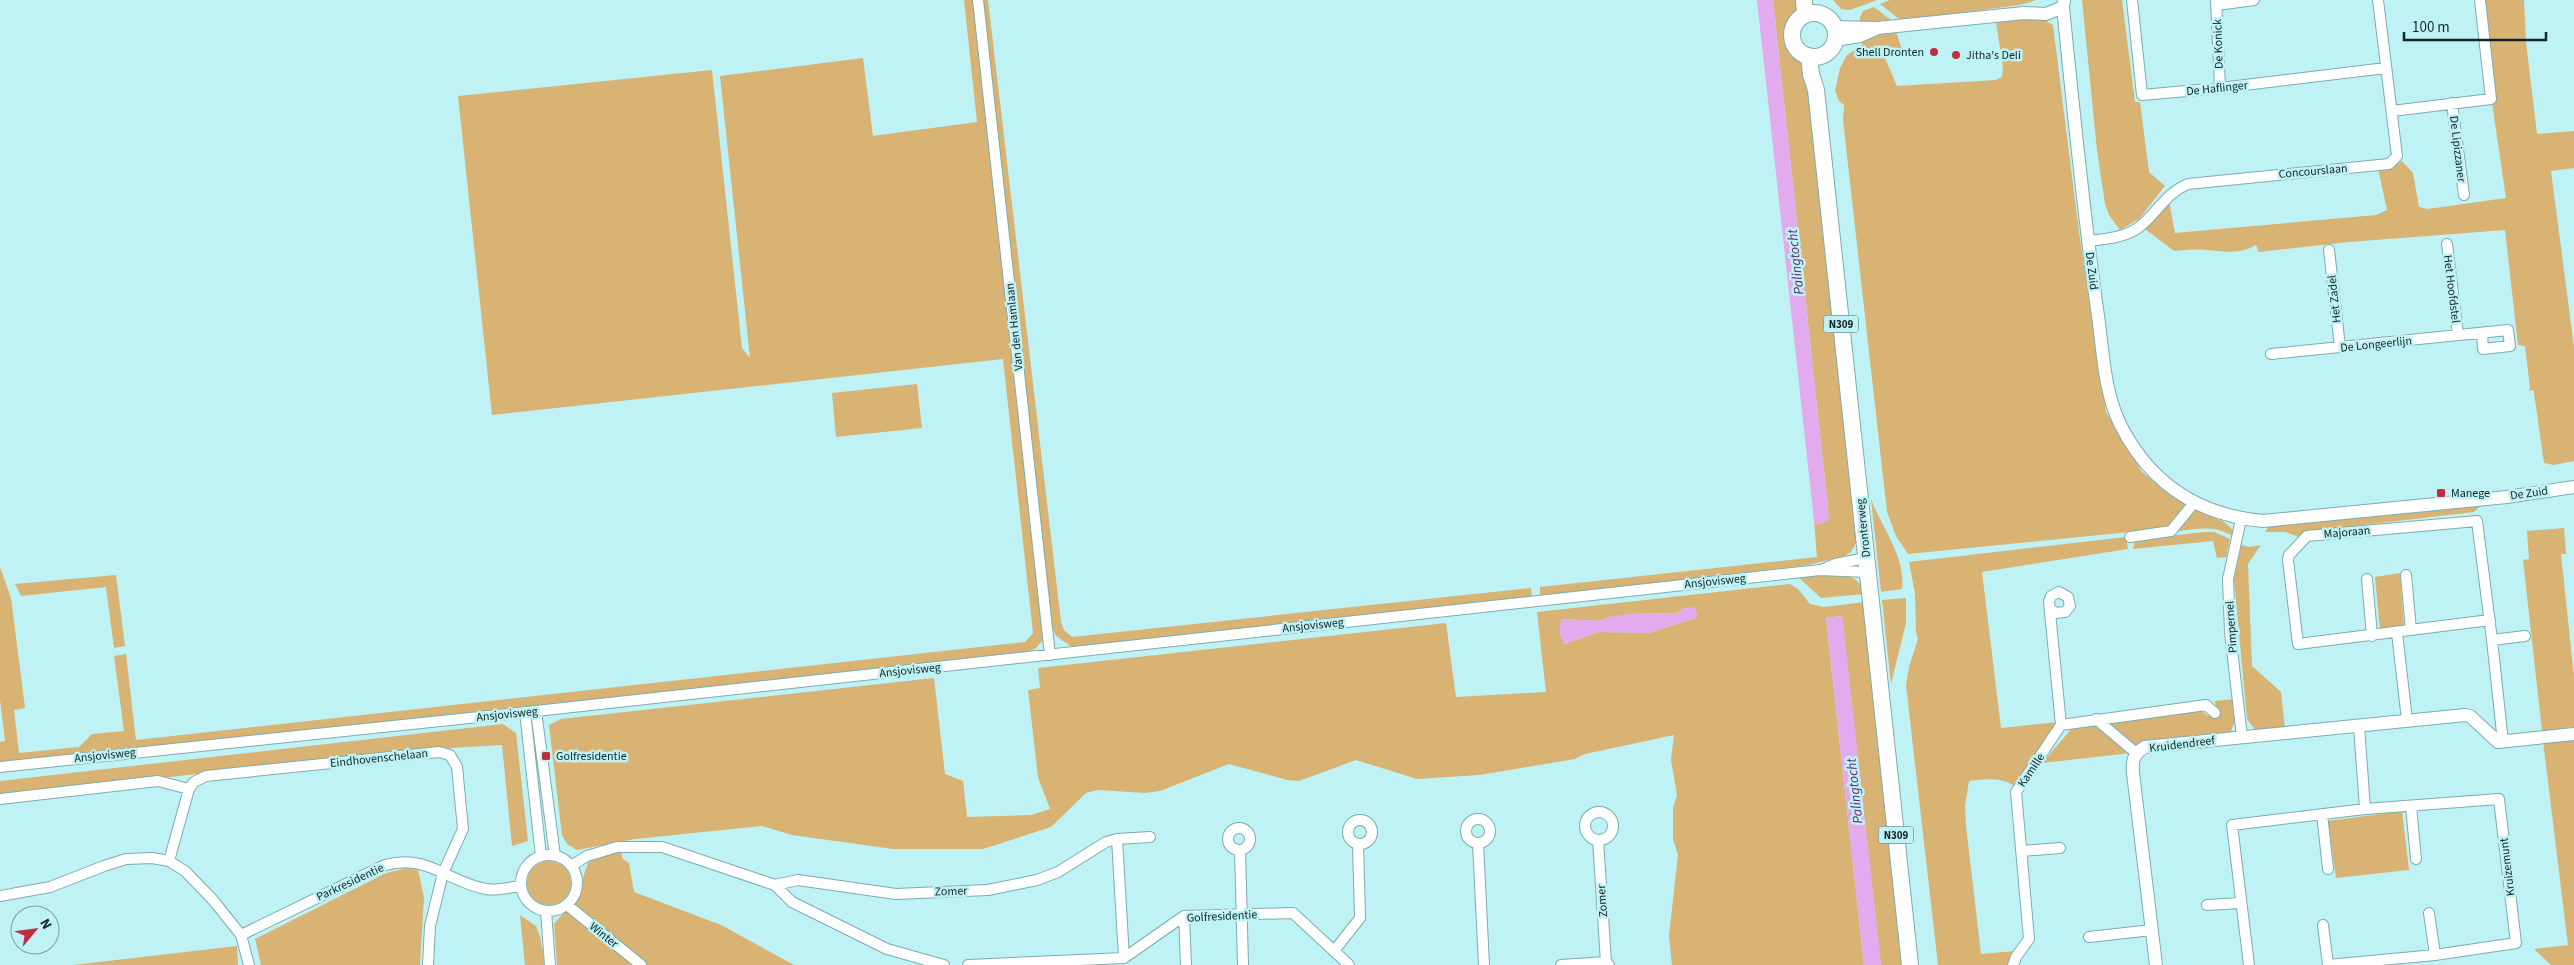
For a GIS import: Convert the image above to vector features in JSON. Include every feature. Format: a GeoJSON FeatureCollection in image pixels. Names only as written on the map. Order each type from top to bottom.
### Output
{"type":"FeatureCollection","features":[{"type":"Feature","properties":{"kind":"main road"},"geometry":{"type":"LineString","coordinates":[[1810,7],[1828,18],[1835,34],[1830,49],[1816,56],[1798,49],[1792,37],[1795,24],[1810,7]]}},
{"type":"Feature","properties":{"kind":"main road","name":"Dronterweg"},"geometry":{"type":"LineString","coordinates":[[1816,56],[1816,90],[1910,965]]}},
{"type":"Feature","properties":{"kind":"street","name":"Van den Hamlaan"},"geometry":{"type":"LineString","coordinates":[[978,0],[1050,655]]}},
{"type":"Feature","properties":{"kind":"street","name":"De Haflinger"},"geometry":{"type":"LineString","coordinates":[[2132,0],[2142,95],[2220,88],[2386,68]]}},
{"type":"Feature","properties":{"kind":"street"},"geometry":{"type":"LineString","coordinates":[[2216,2],[2254,0]]}},
{"type":"Feature","properties":{"kind":"street","name":"Concourslaan"},"geometry":{"type":"LineString","coordinates":[[2088,241],[2130,232],[2140,226],[2174,190],[2188,184],[2389,164],[2397,156],[2378,0]]}},
{"type":"Feature","properties":{"kind":"street","name":"De Lipizzaner"},"geometry":{"type":"LineString","coordinates":[[2392,110],[2491,99],[2480,0]]}},
{"type":"Feature","properties":{"kind":"street","name":"De Zuid"},"geometry":{"type":"LineString","coordinates":[[1835,34],[2024,13],[2062,2],[2088,241],[2111,400],[2120,423],[2140,457],[2172,488],[2194,503],[2224,516],[2263,521],[2507,497],[2572,487]]}},
{"type":"Feature","properties":{"kind":"street","name":"De Konick"},"geometry":{"type":"LineString","coordinates":[[2216,2],[2220,88]]}},
{"type":"Feature","properties":{"kind":"street","name":"De Lipizzaner"},"geometry":{"type":"LineString","coordinates":[[2452,103],[2464,195]]}},
{"type":"Feature","properties":{"kind":"street","name":"Het Hoofdstel"},"geometry":{"type":"LineString","coordinates":[[2447,244],[2458,335]]}},
{"type":"Feature","properties":{"kind":"street","name":"Het Zadel"},"geometry":{"type":"LineString","coordinates":[[2329,250],[2340,348]]}},
{"type":"Feature","properties":{"kind":"street","name":"De Longeerlijn"},"geometry":{"type":"LineString","coordinates":[[2271,354],[2482,333]]}},
{"type":"Feature","properties":{"kind":"street"},"geometry":{"type":"LineString","coordinates":[[2130,536],[2172,531],[2194,503]]}},
{"type":"Feature","properties":{"kind":"street","name":"Pimpernel"},"geometry":{"type":"LineString","coordinates":[[2241,519],[2228,579],[2230,632],[2242,737]]}},
{"type":"Feature","properties":{"kind":"street","name":"Majoraan"},"geometry":{"type":"LineString","coordinates":[[2490,620],[2298,644],[2288,560],[2303,538],[2477,521],[2490,620],[2492,640]]}},
{"type":"Feature","properties":{"kind":"street","name":"Ansjovisweg"},"geometry":{"type":"LineString","coordinates":[[0,767],[536,711],[1866,565]]}},
{"type":"Feature","properties":{"kind":"street"},"geometry":{"type":"LineString","coordinates":[[2406,575],[2411,630]]}},
{"type":"Feature","properties":{"kind":"street"},"geometry":{"type":"LineString","coordinates":[[2367,579],[2372,636]]}},
{"type":"Feature","properties":{"kind":"street"},"geometry":{"type":"LineString","coordinates":[[2050,608],[2062,724],[2206,705],[2215,713]]}},
{"type":"Feature","properties":{"kind":"street"},"geometry":{"type":"LineString","coordinates":[[2397,633],[2407,720]]}},
{"type":"Feature","properties":{"kind":"street"},"geometry":{"type":"LineString","coordinates":[[2525,636],[2492,640],[2504,742],[2574,734]]}},
{"type":"Feature","properties":{"kind":"street"},"geometry":{"type":"LineString","coordinates":[[536,711],[554,856]]}},
{"type":"Feature","properties":{"kind":"street"},"geometry":{"type":"LineString","coordinates":[[525,712],[541,856]]}},
{"type":"Feature","properties":{"kind":"street","name":"Kruidendreef"},"geometry":{"type":"LineString","coordinates":[[2156,965],[2132,760],[2136,753],[2145,747],[2465,715],[2470,716],[2492,738],[2498,742],[2504,742]]}},
{"type":"Feature","properties":{"kind":"street"},"geometry":{"type":"LineString","coordinates":[[2096,719],[2136,753]]}},
{"type":"Feature","properties":{"kind":"street","name":"Kamille"},"geometry":{"type":"LineString","coordinates":[[2013,965],[2016,957],[2029,939],[2016,792],[2062,724]]}},
{"type":"Feature","properties":{"kind":"street"},"geometry":{"type":"LineString","coordinates":[[2359,726],[2365,809]]}},
{"type":"Feature","properties":{"kind":"street","name":"Eindhovenschelaan"},"geometry":{"type":"LineString","coordinates":[[189,789],[194,782],[206,776],[439,752],[450,755],[457,767],[463,829],[443,873],[430,926],[428,965]]}},
{"type":"Feature","properties":{"kind":"street"},"geometry":{"type":"LineString","coordinates":[[0,799],[158,781],[189,789],[169,861]]}},
{"type":"Feature","properties":{"kind":"street","name":"Kruizemunt"},"geometry":{"type":"LineString","coordinates":[[2249,965],[2232,826],[2365,809],[2499,799],[2516,943],[2435,954],[2328,965],[2323,925]]}},
{"type":"Feature","properties":{"kind":"street"},"geometry":{"type":"LineString","coordinates":[[2411,806],[2416,859]]}},
{"type":"Feature","properties":{"kind":"street"},"geometry":{"type":"LineString","coordinates":[[2322,814],[2328,869]]}},
{"type":"Feature","properties":{"kind":"street","name":"Zomer"},"geometry":{"type":"LineString","coordinates":[[775,885],[798,880],[896,894],[988,890],[1037,880],[1058,872],[1106,842],[1117,839],[1150,837]]}},
{"type":"Feature","properties":{"kind":"street"},"geometry":{"type":"LineString","coordinates":[[968,965],[1124,958],[1117,839]]}},
{"type":"Feature","properties":{"kind":"street","name":"Zomer"},"geometry":{"type":"LineString","coordinates":[[1598,840],[1607,964]]}},
{"type":"Feature","properties":{"kind":"street"},"geometry":{"type":"LineString","coordinates":[[1334,951],[1360,918],[1358,844]]}},
{"type":"Feature","properties":{"kind":"street"},"geometry":{"type":"LineString","coordinates":[[1478,844],[1484,965]]}},
{"type":"Feature","properties":{"kind":"street"},"geometry":{"type":"LineString","coordinates":[[571,866],[587,856],[617,847],[662,848],[775,885],[792,902],[887,948],[944,965]]}},
{"type":"Feature","properties":{"kind":"street"},"geometry":{"type":"LineString","coordinates":[[2021,851],[2060,848]]}},
{"type":"Feature","properties":{"kind":"street"},"geometry":{"type":"LineString","coordinates":[[1240,850],[1239,914],[1242,965]]}},
{"type":"Feature","properties":{"kind":"street"},"geometry":{"type":"LineString","coordinates":[[541,856],[554,856],[563,859],[571,866],[576,876],[577,886],[574,897],[567,904],[557,910],[546,911],[531,905],[524,896],[521,886],[524,870],[532,861],[541,856]]}},
{"type":"Feature","properties":{"kind":"street"},"geometry":{"type":"LineString","coordinates":[[0,896],[50,887],[126,859],[152,858],[169,861],[185,871],[241,935],[249,965]]}},
{"type":"Feature","properties":{"kind":"street","name":"Parkresidentie"},"geometry":{"type":"LineString","coordinates":[[241,935],[385,866],[403,860],[430,866],[459,881],[487,890],[521,886]]}},
{"type":"Feature","properties":{"kind":"street"},"geometry":{"type":"LineString","coordinates":[[2206,904],[2240,903]]}},
{"type":"Feature","properties":{"kind":"street","name":"Winter"},"geometry":{"type":"LineString","coordinates":[[567,904],[641,965]]}},
{"type":"Feature","properties":{"kind":"street"},"geometry":{"type":"LineString","coordinates":[[546,911],[550,965]]}},
{"type":"Feature","properties":{"kind":"street","name":"Golfresidentie"},"geometry":{"type":"LineString","coordinates":[[1124,958],[1184,916],[1293,913],[1349,965]]}},
{"type":"Feature","properties":{"kind":"street"},"geometry":{"type":"LineString","coordinates":[[2429,913],[2435,954]]}},
{"type":"Feature","properties":{"kind":"street"},"geometry":{"type":"LineString","coordinates":[[1184,916],[1186,965]]}},
{"type":"Feature","properties":{"kind":"street"},"geometry":{"type":"LineString","coordinates":[[2089,937],[2152,930]]}},
{"type":"Feature","properties":{"kind":"street"},"geometry":{"type":"LineString","coordinates":[[1560,965],[1607,964]]}},
{"type":"Feature","properties":{"kind":"shaded area"},"geometry":{"type":"Polygon","coordinates":[[[964,0],[974,0],[1043,640],[1036,648],[1028,652],[0,765],[0,742],[5,741],[0,700],[0,567],[11,598],[25,708],[14,710],[19,753],[79,747],[92,734],[124,731],[114,656],[126,654],[136,740],[1025,642],[1033,633],[1003,359],[492,415],[458,96],[712,70],[742,348],[750,358],[720,76],[863,58],[873,136],[977,122],[964,0]]]}},
{"type":"Feature","properties":{"kind":"shaded area"},"geometry":{"type":"Polygon","coordinates":[[[981,0],[988,0],[1061,622],[1064,630],[1072,637],[1531,588],[1532,597],[1072,647],[1056,636],[1052,627],[981,0]]]}},
{"type":"Feature","properties":{"kind":"shaded area"},"geometry":{"type":"Polygon","coordinates":[[[1773,0],[1799,0],[1799,12],[1789,30],[1788,39],[1791,48],[1807,70],[1857,541],[1851,552],[1845,556],[1808,565],[1540,596],[1540,587],[1817,557],[1814,521],[1817,524],[1826,522],[1829,517],[1773,0]]]}},
{"type":"Feature","properties":{"kind":"shaded area"},"geometry":{"type":"Polygon","coordinates":[[[1833,0],[1877,0],[1850,10],[1841,9],[1833,0]]]}},
{"type":"Feature","properties":{"kind":"shaded area"},"geometry":{"type":"Polygon","coordinates":[[[1890,0],[2036,0],[2020,5],[1906,20],[1899,19],[1880,4],[1890,0]]]}},
{"type":"Feature","properties":{"kind":"shaded area"},"geometry":{"type":"Polygon","coordinates":[[[2082,0],[2122,0],[2135,102],[2140,102],[2149,172],[2165,186],[2139,219],[2120,230],[2109,215],[2105,204],[2097,150],[2082,0]]]}},
{"type":"Feature","properties":{"kind":"shaded area"},"geometry":{"type":"Polygon","coordinates":[[[2482,0],[2524,0],[2526,42],[2537,134],[2574,131],[2574,168],[2551,171],[2574,347],[2574,461],[2554,465],[2544,463],[2534,393],[2533,390],[2529,391],[2525,346],[2518,345],[2505,230],[2349,242],[2259,252],[2256,245],[2238,251],[2174,251],[2145,229],[2169,200],[2175,233],[2376,215],[2387,210],[2378,168],[2395,166],[2402,161],[2413,173],[2419,207],[2428,209],[2506,198],[2492,103],[2482,0]]]}},
{"type":"Feature","properties":{"kind":"shaded area"},"geometry":{"type":"Polygon","coordinates":[[[1874,7],[1891,20],[1860,22],[1863,11],[1874,7]]]}},
{"type":"Feature","properties":{"kind":"shaded area"},"geometry":{"type":"Polygon","coordinates":[[[2039,17],[2053,25],[2079,232],[2106,412],[2142,472],[2174,498],[2187,504],[2170,528],[1908,554],[1896,536],[1887,512],[1843,120],[1844,105],[1839,101],[1835,91],[1840,68],[1847,55],[1862,45],[1863,36],[1896,32],[1902,49],[1882,51],[1897,86],[1996,80],[2002,77],[2003,68],[1996,22],[2039,17]]]}},
{"type":"Feature","properties":{"kind":"shaded area"},"geometry":{"type":"Polygon","coordinates":[[[917,384],[922,428],[836,437],[832,393],[917,384]]]}},
{"type":"Feature","properties":{"kind":"shaded area"},"geometry":{"type":"Polygon","coordinates":[[[1871,499],[1897,554],[1902,577],[1902,589],[1881,592],[1871,499]]]}},
{"type":"Feature","properties":{"kind":"shaded area"},"geometry":{"type":"Polygon","coordinates":[[[2484,503],[2474,512],[2311,531],[2299,537],[2285,532],[2265,532],[2270,524],[2484,503]]]}},
{"type":"Feature","properties":{"kind":"shaded area"},"geometry":{"type":"Polygon","coordinates":[[[2195,510],[2224,522],[2233,530],[2233,536],[2213,529],[2179,531],[2179,527],[2195,510]]]}},
{"type":"Feature","properties":{"kind":"shaded area"},"geometry":{"type":"Polygon","coordinates":[[[2564,528],[2566,554],[2561,554],[2574,677],[2574,727],[2542,731],[2523,560],[2529,559],[2527,531],[2564,528]]]}},
{"type":"Feature","properties":{"kind":"shaded area"},"geometry":{"type":"Polygon","coordinates":[[[2214,532],[2230,539],[2226,557],[2217,558],[2213,541],[2133,549],[2135,540],[2214,532]]]}},
{"type":"Feature","properties":{"kind":"shaded area"},"geometry":{"type":"Polygon","coordinates":[[[2126,537],[2128,549],[1982,572],[2001,728],[2058,722],[2015,786],[1999,780],[1969,781],[1965,805],[1966,826],[1981,954],[2015,951],[2009,965],[1938,965],[1906,685],[1909,667],[1918,639],[1916,632],[1915,593],[1909,562],[2126,537]]]}},
{"type":"Feature","properties":{"kind":"shaded area"},"geometry":{"type":"Polygon","coordinates":[[[2241,545],[2250,547],[2261,545],[2248,564],[2252,666],[2281,692],[2285,728],[2256,731],[2247,719],[2234,579],[2241,545]]]}},
{"type":"Feature","properties":{"kind":"shaded area"},"geometry":{"type":"Polygon","coordinates":[[[2400,573],[2404,627],[2380,630],[2375,577],[2400,573]]]}},
{"type":"Feature","properties":{"kind":"shaded area"},"geometry":{"type":"Polygon","coordinates":[[[116,575],[125,646],[114,648],[106,587],[21,596],[15,584],[116,575]]]}},
{"type":"Feature","properties":{"kind":"shaded area"},"geometry":{"type":"Polygon","coordinates":[[[1845,575],[1858,581],[1864,594],[1821,598],[1797,576],[1845,575]]]}},
{"type":"Feature","properties":{"kind":"shaded area"},"geometry":{"type":"Polygon","coordinates":[[[1790,584],[1798,589],[1810,604],[1824,607],[1865,602],[1904,965],[1881,965],[1842,616],[1826,618],[1864,965],[1672,965],[1669,935],[1678,855],[1673,839],[1673,808],[1677,795],[1671,760],[1674,735],[1585,754],[1575,759],[1479,775],[1417,779],[1356,760],[1299,781],[1287,780],[1229,764],[1160,791],[1145,793],[1098,790],[1086,793],[1051,827],[983,849],[893,849],[792,835],[762,826],[635,839],[577,850],[567,844],[562,835],[549,725],[561,719],[934,678],[945,774],[963,781],[967,817],[1031,815],[1050,809],[1038,777],[1028,690],[1040,688],[1038,668],[1446,623],[1456,697],[1546,692],[1537,612],[1790,584]],[[1684,608],[1677,613],[1628,614],[1598,621],[1561,619],[1564,644],[1599,632],[1649,633],[1695,618],[1694,608],[1684,608]]]}},
{"type":"Feature","properties":{"kind":"shaded area"},"geometry":{"type":"Polygon","coordinates":[[[1906,598],[1906,623],[1891,684],[1882,600],[1906,598]]]}},
{"type":"Feature","properties":{"kind":"shaded area"},"geometry":{"type":"Polygon","coordinates":[[[2234,699],[2236,718],[2230,734],[2137,746],[2106,722],[2199,709],[2208,716],[2218,714],[2215,701],[2234,699]]]}},
{"type":"Feature","properties":{"kind":"shaded area"},"geometry":{"type":"Polygon","coordinates":[[[503,724],[516,733],[528,841],[512,846],[502,745],[434,749],[0,795],[0,781],[503,724]]]}},
{"type":"Feature","properties":{"kind":"shaded area"},"geometry":{"type":"Polygon","coordinates":[[[2092,724],[2131,753],[2042,763],[2074,726],[2092,724]]]}},
{"type":"Feature","properties":{"kind":"shaded area"},"geometry":{"type":"Polygon","coordinates":[[[2574,738],[2574,965],[2551,965],[2534,949],[2568,945],[2543,741],[2574,738]]]}},
{"type":"Feature","properties":{"kind":"shaded area"},"geometry":{"type":"Polygon","coordinates":[[[2402,811],[2409,870],[2336,878],[2328,821],[2402,811]]]}},
{"type":"Feature","properties":{"kind":"shaded area"},"geometry":{"type":"Polygon","coordinates":[[[621,852],[623,859],[629,863],[634,892],[721,925],[794,965],[557,965],[554,924],[576,898],[588,863],[600,856],[621,852]]]}},
{"type":"Feature","properties":{"kind":"shaded area"},"geometry":{"type":"Polygon","coordinates":[[[553,861],[565,867],[570,874],[570,892],[565,899],[558,904],[545,905],[537,902],[530,895],[527,879],[530,871],[537,864],[553,861]]]}},
{"type":"Feature","properties":{"kind":"shaded area"},"geometry":{"type":"Polygon","coordinates":[[[407,868],[418,870],[424,898],[420,965],[261,965],[255,939],[386,873],[407,868]]]}},
{"type":"Feature","properties":{"kind":"shaded area"},"geometry":{"type":"Polygon","coordinates":[[[520,915],[536,926],[540,936],[545,965],[525,965],[520,915]]]}},
{"type":"Feature","properties":{"kind":"shaded area"},"geometry":{"type":"Polygon","coordinates":[[[237,946],[238,965],[73,965],[237,946]]]}},
{"type":"Feature","properties":{"kind":"water","name":"Palingtocht"},"geometry":{"type":"Polygon","coordinates":[[[1757,0],[1773,0],[1829,517],[1826,522],[1817,524],[1814,521],[1757,0]]]}},
{"type":"Feature","properties":{"kind":"water"},"geometry":{"type":"Polygon","coordinates":[[[1694,607],[1698,616],[1695,618],[1649,633],[1599,632],[1564,644],[1559,632],[1561,619],[1598,621],[1608,617],[1628,614],[1677,613],[1684,608],[1694,607]]]}},
{"type":"Feature","properties":{"kind":"water","name":"Palingtocht"},"geometry":{"type":"Polygon","coordinates":[[[1842,616],[1881,965],[1864,965],[1826,618],[1842,616]]]}},
{"type":"Feature","properties":{"kind":"place","name":"Shell Dronten"},"geometry":{"type":"Point","coordinates":[1934,52]}},
{"type":"Feature","properties":{"kind":"place","name":"Jitha's Deli"},"geometry":{"type":"Point","coordinates":[1956,55]}},
{"type":"Feature","properties":{"kind":"place","name":"Manege"},"geometry":{"type":"Point","coordinates":[2441,493]}},
{"type":"Feature","properties":{"kind":"place","name":"Golfresidentie"},"geometry":{"type":"Point","coordinates":[546,756]}}]}
